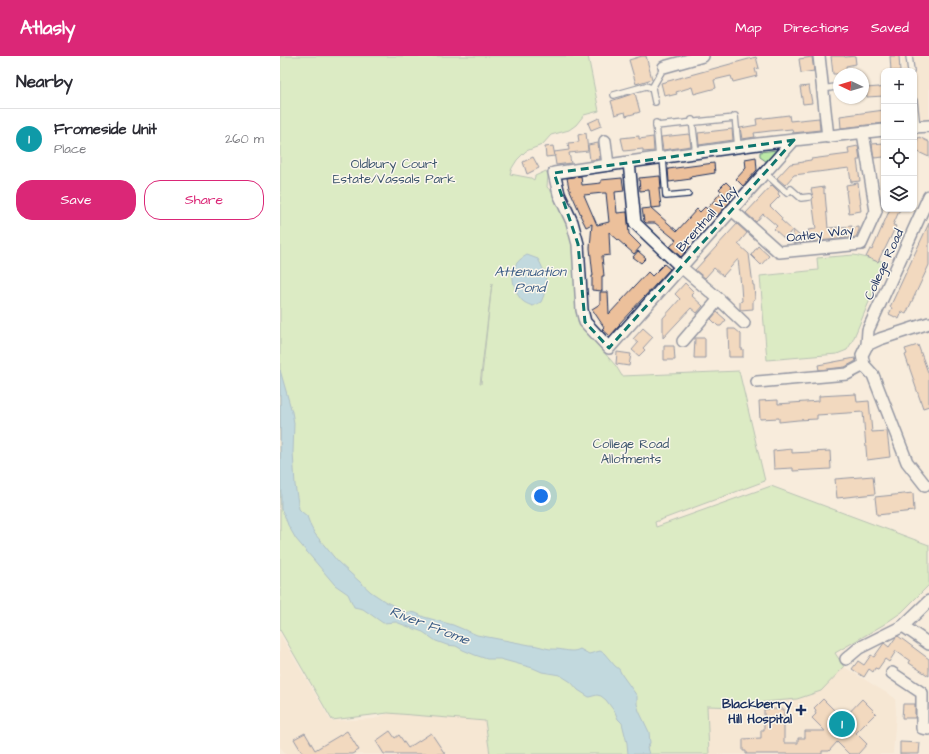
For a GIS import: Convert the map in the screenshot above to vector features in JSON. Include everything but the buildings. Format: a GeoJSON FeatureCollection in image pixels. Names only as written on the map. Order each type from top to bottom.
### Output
{"type":"FeatureCollection","features":[{"type":"Feature","properties":{"kind":"street"},"geometry":{"type":"LineString","coordinates":[[664,67],[681,59],[703,56]]}},
{"type":"Feature","properties":{"kind":"street"},"geometry":{"type":"LineString","coordinates":[[820,56],[828,136]]}},
{"type":"Feature","properties":{"kind":"street"},"geometry":{"type":"LineString","coordinates":[[917,127],[929,126]]}},
{"type":"Feature","properties":{"kind":"street"},"geometry":{"type":"LineString","coordinates":[[744,323],[719,299],[681,267],[609,348],[585,322],[582,310],[578,244],[572,222],[559,194],[554,173],[758,144],[881,130]]}},
{"type":"Feature","properties":{"kind":"street","name":"Oatley Way"},"geometry":{"type":"LineString","coordinates":[[732,210],[779,252],[861,244],[876,211],[864,133]]}},
{"type":"Feature","properties":{"kind":"street","name":"Brentnall Way"},"geometry":{"type":"LineString","coordinates":[[629,162],[634,223],[681,267],[794,140]]}},
{"type":"Feature","properties":{"kind":"street"},"geometry":{"type":"LineString","coordinates":[[605,141],[608,165]]}},
{"type":"Feature","properties":{"kind":"street","name":"College Road"},"geometry":{"type":"LineString","coordinates":[[864,365],[862,356],[868,345],[868,330],[929,196]]}},
{"type":"Feature","properties":{"kind":"street"},"geometry":{"type":"LineString","coordinates":[[683,341],[719,299]]}},
{"type":"Feature","properties":{"kind":"street"},"geometry":{"type":"LineString","coordinates":[[868,345],[880,339],[928,326]]}},
{"type":"Feature","properties":{"kind":"street"},"geometry":{"type":"LineString","coordinates":[[757,382],[847,374],[864,365],[873,375],[907,462],[925,484]]}},
{"type":"Feature","properties":{"kind":"street"},"geometry":{"type":"LineString","coordinates":[[846,659],[859,648],[903,626],[929,600]]}},
{"type":"Feature","properties":{"kind":"street"},"geometry":{"type":"LineString","coordinates":[[903,626],[929,644]]}},
{"type":"Feature","properties":{"kind":"street"},"geometry":{"type":"LineString","coordinates":[[892,673],[922,693],[922,728],[929,729]]}},
{"type":"Feature","properties":{"kind":"lane"},"geometry":{"type":"LineString","coordinates":[[909,56],[911,68]]}},
{"type":"Feature","properties":{"kind":"lane"},"geometry":{"type":"LineString","coordinates":[[656,102],[652,88],[664,67]]}},
{"type":"Feature","properties":{"kind":"lane"},"geometry":{"type":"LineString","coordinates":[[614,95],[646,86],[652,88]]}},
{"type":"Feature","properties":{"kind":"lane"},"geometry":{"type":"LineString","coordinates":[[823,89],[833,87]]}},
{"type":"Feature","properties":{"kind":"lane"},"geometry":{"type":"LineString","coordinates":[[688,194],[666,196],[656,125],[735,117],[738,147]]}},
{"type":"Feature","properties":{"kind":"lane"},"geometry":{"type":"LineString","coordinates":[[692,121],[696,153]]}},
{"type":"Feature","properties":{"kind":"lane"},"geometry":{"type":"LineString","coordinates":[[765,173],[787,193],[791,189],[801,198],[809,197]]}},
{"type":"Feature","properties":{"kind":"highlighted area"},"geometry":{"type":"Polygon","coordinates":[[[794,140],[609,348],[585,322],[578,244],[554,173],[794,140]]]}},
{"type":"Feature","properties":{"kind":"shaded area"},"geometry":{"type":"Polygon","coordinates":[[[901,56],[929,56],[929,119],[917,121],[917,68],[903,68],[901,56]]]}},
{"type":"Feature","properties":{"kind":"shaded area"},"geometry":{"type":"Polygon","coordinates":[[[280,634],[331,721],[374,719],[404,707],[485,721],[490,754],[286,754],[280,747],[280,634]]]}},
{"type":"Feature","properties":{"kind":"shaded area","name":"Blackberry Hill Hospital"},"geometry":{"type":"Polygon","coordinates":[[[844,667],[895,698],[896,712],[893,754],[709,754],[707,706],[739,707],[764,702],[797,699],[821,690],[844,667]]]}},
{"type":"Feature","properties":{"kind":"green space"},"geometry":{"type":"Polygon","coordinates":[[[280,56],[588,56],[599,111],[584,115],[576,125],[569,130],[551,135],[542,145],[526,151],[517,160],[510,174],[531,178],[534,180],[535,176],[546,171],[548,175],[547,187],[558,199],[567,223],[574,253],[578,295],[578,316],[580,325],[616,366],[622,376],[739,371],[765,481],[655,522],[656,527],[771,486],[929,545],[929,585],[902,612],[835,653],[844,667],[821,691],[797,699],[764,702],[739,707],[707,706],[709,754],[490,754],[485,721],[388,713],[332,720],[280,630],[280,56]],[[492,283],[480,384],[481,384],[492,283]]]}},
{"type":"Feature","properties":{"kind":"green space"},"geometry":{"type":"Polygon","coordinates":[[[777,150],[778,155],[770,164],[760,157],[760,152],[777,150]]]}},
{"type":"Feature","properties":{"kind":"green space"},"geometry":{"type":"Polygon","coordinates":[[[854,255],[886,262],[852,342],[847,350],[837,354],[767,360],[760,276],[818,270],[817,258],[854,255]]]}},
{"type":"Feature","properties":{"kind":"water","name":"Attenuation Pond"},"geometry":{"type":"Polygon","coordinates":[[[527,255],[538,259],[546,280],[544,296],[541,302],[533,306],[526,303],[518,296],[513,281],[515,266],[527,255]]]}},
{"type":"Feature","properties":{"kind":"water","name":"River Frome"},"geometry":{"type":"Polygon","coordinates":[[[280,370],[294,423],[293,452],[295,485],[299,509],[307,516],[315,534],[338,562],[371,592],[397,607],[404,613],[416,613],[424,617],[453,625],[477,635],[550,649],[576,651],[580,649],[589,654],[600,651],[604,653],[619,669],[637,696],[639,711],[649,732],[650,743],[647,748],[649,754],[628,754],[622,723],[606,700],[597,695],[589,697],[560,675],[542,672],[500,659],[487,659],[456,646],[447,645],[436,641],[423,632],[396,622],[383,623],[363,609],[354,607],[348,594],[335,585],[296,539],[281,509],[280,370]]]}},
{"type":"Feature","properties":{"kind":"place","name":"Blackberry Hill Hospital"},"geometry":{"type":"Point","coordinates":[801,710]}},
{"type":"Feature","properties":{"kind":"place","name":"Fromeside Unit"},"geometry":{"type":"Point","coordinates":[842,724]}},
{"type":"Feature","properties":{"kind":"park label","name":"Oldbury Court Estate/Vassals Park"},"geometry":{"type":"Point","coordinates":[394,170]}},
{"type":"Feature","properties":{"kind":"park label","name":"College Road Allotments"},"geometry":{"type":"Point","coordinates":[631,450]}}]}
